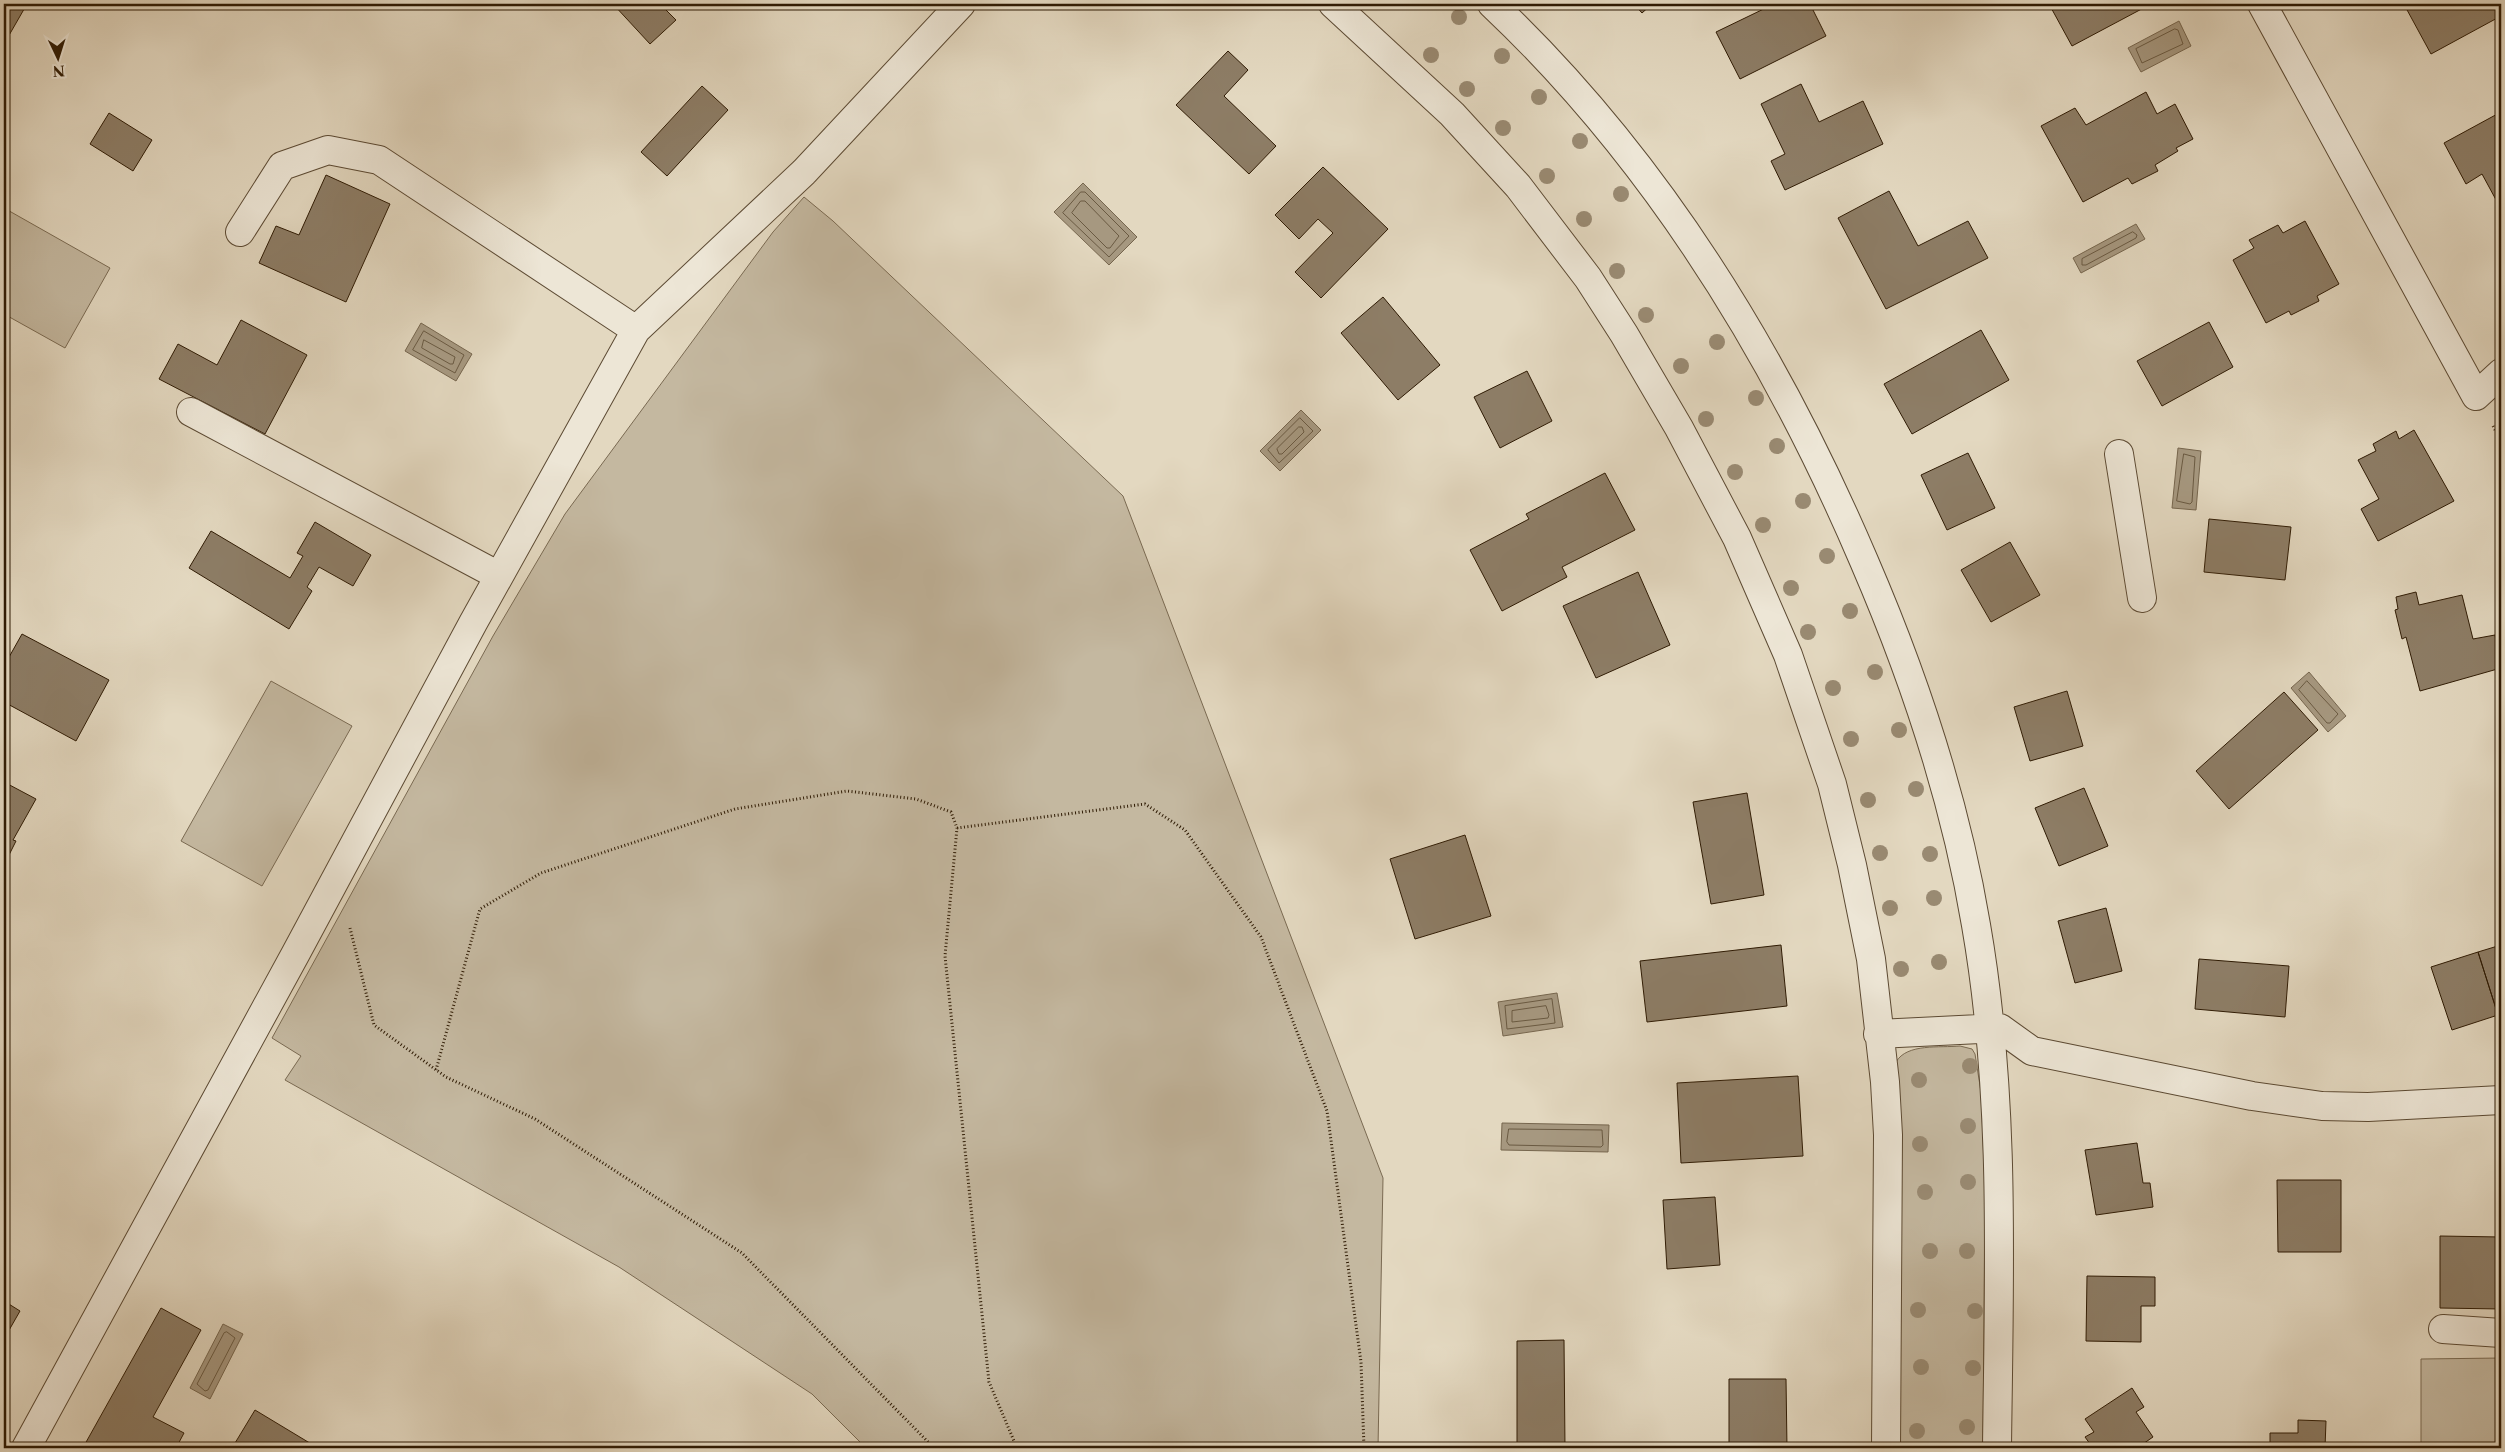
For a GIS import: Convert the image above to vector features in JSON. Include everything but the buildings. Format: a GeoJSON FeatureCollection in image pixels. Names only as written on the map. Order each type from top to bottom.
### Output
{"type":"FeatureCollection","features":[{"type":"Feature","properties":{"kind":"street"},"geometry":{"type":"LineString","coordinates":[[26,1448],[336,879],[498,576],[636,330],[804,172],[961,4]]}},
{"type":"Feature","properties":{"kind":"street"},"geometry":{"type":"LineString","coordinates":[[1333,4],[1452,114],[1518,186],[1588,278],[1609,310],[1692,453],[1737,538],[1788,655],[1832,784],[1852,865],[1871,959],[1878,1034],[1886,1082],[1888,1144],[1886,1448]]}},
{"type":"Feature","properties":{"kind":"street"},"geometry":{"type":"LineString","coordinates":[[1492,4],[1577,91],[1650,179],[1749,329],[1825,471],[1886,613],[1922,708],[1945,780],[1976,925],[1989,1028],[1999,1214],[1997,1448]]}},
{"type":"Feature","properties":{"kind":"street"},"geometry":{"type":"LineString","coordinates":[[2262,4],[2476,396],[2501,373]]}},
{"type":"Feature","properties":{"kind":"street"},"geometry":{"type":"LineString","coordinates":[[240,232],[282,166],[328,150],[379,160],[636,330]]}},
{"type":"Feature","properties":{"kind":"street"},"geometry":{"type":"LineString","coordinates":[[191,412],[498,576]]}},
{"type":"Feature","properties":{"kind":"street"},"geometry":{"type":"LineString","coordinates":[[2119,454],[2142,598]]}},
{"type":"Feature","properties":{"kind":"street"},"geometry":{"type":"LineString","coordinates":[[1878,1034],[2000,1028],[2032,1051],[2252,1096],[2304,1103],[2368,1107],[2501,1100]]}},
{"type":"Feature","properties":{"kind":"street"},"geometry":{"type":"LineString","coordinates":[[2443,1329],[2501,1333]]}},
{"type":"Feature","properties":{"kind":"path"},"geometry":{"type":"LineString","coordinates":[[436,1070],[480,909],[542,873],[735,809],[847,791],[916,799],[951,812],[957,828],[944,956],[989,1382],[1017,1448]]}},
{"type":"Feature","properties":{"kind":"path"},"geometry":{"type":"LineString","coordinates":[[957,828],[1145,804],[1185,830],[1262,937],[1327,1111],[1361,1362],[1364,1448]]}},
{"type":"Feature","properties":{"kind":"path"},"geometry":{"type":"LineString","coordinates":[[336,879],[368,993],[374,1025],[446,1077],[535,1120],[742,1253],[934,1448]]}},
{"type":"Feature","properties":{"kind":"shaded area"},"geometry":{"type":"Polygon","coordinates":[[[804,197],[833,221],[1123,496],[1383,1178],[1378,1448],[866,1448],[812,1394],[619,1267],[285,1080],[301,1056],[272,1038],[493,636],[565,514],[773,232],[804,197]]]}},
{"type":"Feature","properties":{"kind":"shaded area"},"geometry":{"type":"Polygon","coordinates":[[[4,208],[110,268],[65,348],[4,314],[4,208]]]}},
{"type":"Feature","properties":{"kind":"shaded area"},"geometry":{"type":"Polygon","coordinates":[[[271,681],[352,726],[262,886],[181,841],[271,681]]]}},
{"type":"Feature","properties":{"kind":"shaded area"},"geometry":{"type":"Polygon","coordinates":[[[1960,1046],[1972,1049],[1975,1054],[1981,1092],[1985,1187],[1983,1448],[1898,1448],[1896,1062],[1901,1056],[1916,1049],[1960,1046]]]}},
{"type":"Feature","properties":{"kind":"shaded area"},"geometry":{"type":"Polygon","coordinates":[[[2501,1358],[2501,1448],[2421,1448],[2421,1359],[2501,1358]]]}},
{"type":"Feature","properties":{"kind":"water"},"geometry":{"type":"Polygon","coordinates":[[[2179,21],[2191,46],[2141,72],[2128,48],[2179,21]]]}},
{"type":"Feature","properties":{"kind":"water"},"geometry":{"type":"Polygon","coordinates":[[[1083,183],[1137,237],[1109,265],[1054,212],[1083,183]]]}},
{"type":"Feature","properties":{"kind":"water"},"geometry":{"type":"Polygon","coordinates":[[[2136,224],[2145,239],[2081,273],[2073,258],[2136,224]]]}},
{"type":"Feature","properties":{"kind":"water"},"geometry":{"type":"Polygon","coordinates":[[[421,323],[472,354],[456,381],[405,351],[421,323]]]}},
{"type":"Feature","properties":{"kind":"water"},"geometry":{"type":"Polygon","coordinates":[[[1301,410],[1321,430],[1280,471],[1260,451],[1301,410]]]}},
{"type":"Feature","properties":{"kind":"water"},"geometry":{"type":"Polygon","coordinates":[[[2178,448],[2201,451],[2196,510],[2172,508],[2178,448]]]}},
{"type":"Feature","properties":{"kind":"water"},"geometry":{"type":"Polygon","coordinates":[[[2309,672],[2346,716],[2328,732],[2291,688],[2309,672]]]}},
{"type":"Feature","properties":{"kind":"water"},"geometry":{"type":"Polygon","coordinates":[[[1557,993],[1563,1027],[1503,1036],[1498,1002],[1557,993]]]}},
{"type":"Feature","properties":{"kind":"water"},"geometry":{"type":"Polygon","coordinates":[[[1502,1123],[1609,1125],[1608,1152],[1501,1150],[1502,1123]]]}},
{"type":"Feature","properties":{"kind":"water"},"geometry":{"type":"Polygon","coordinates":[[[223,1324],[243,1334],[210,1399],[190,1388],[223,1324]]]}}]}
